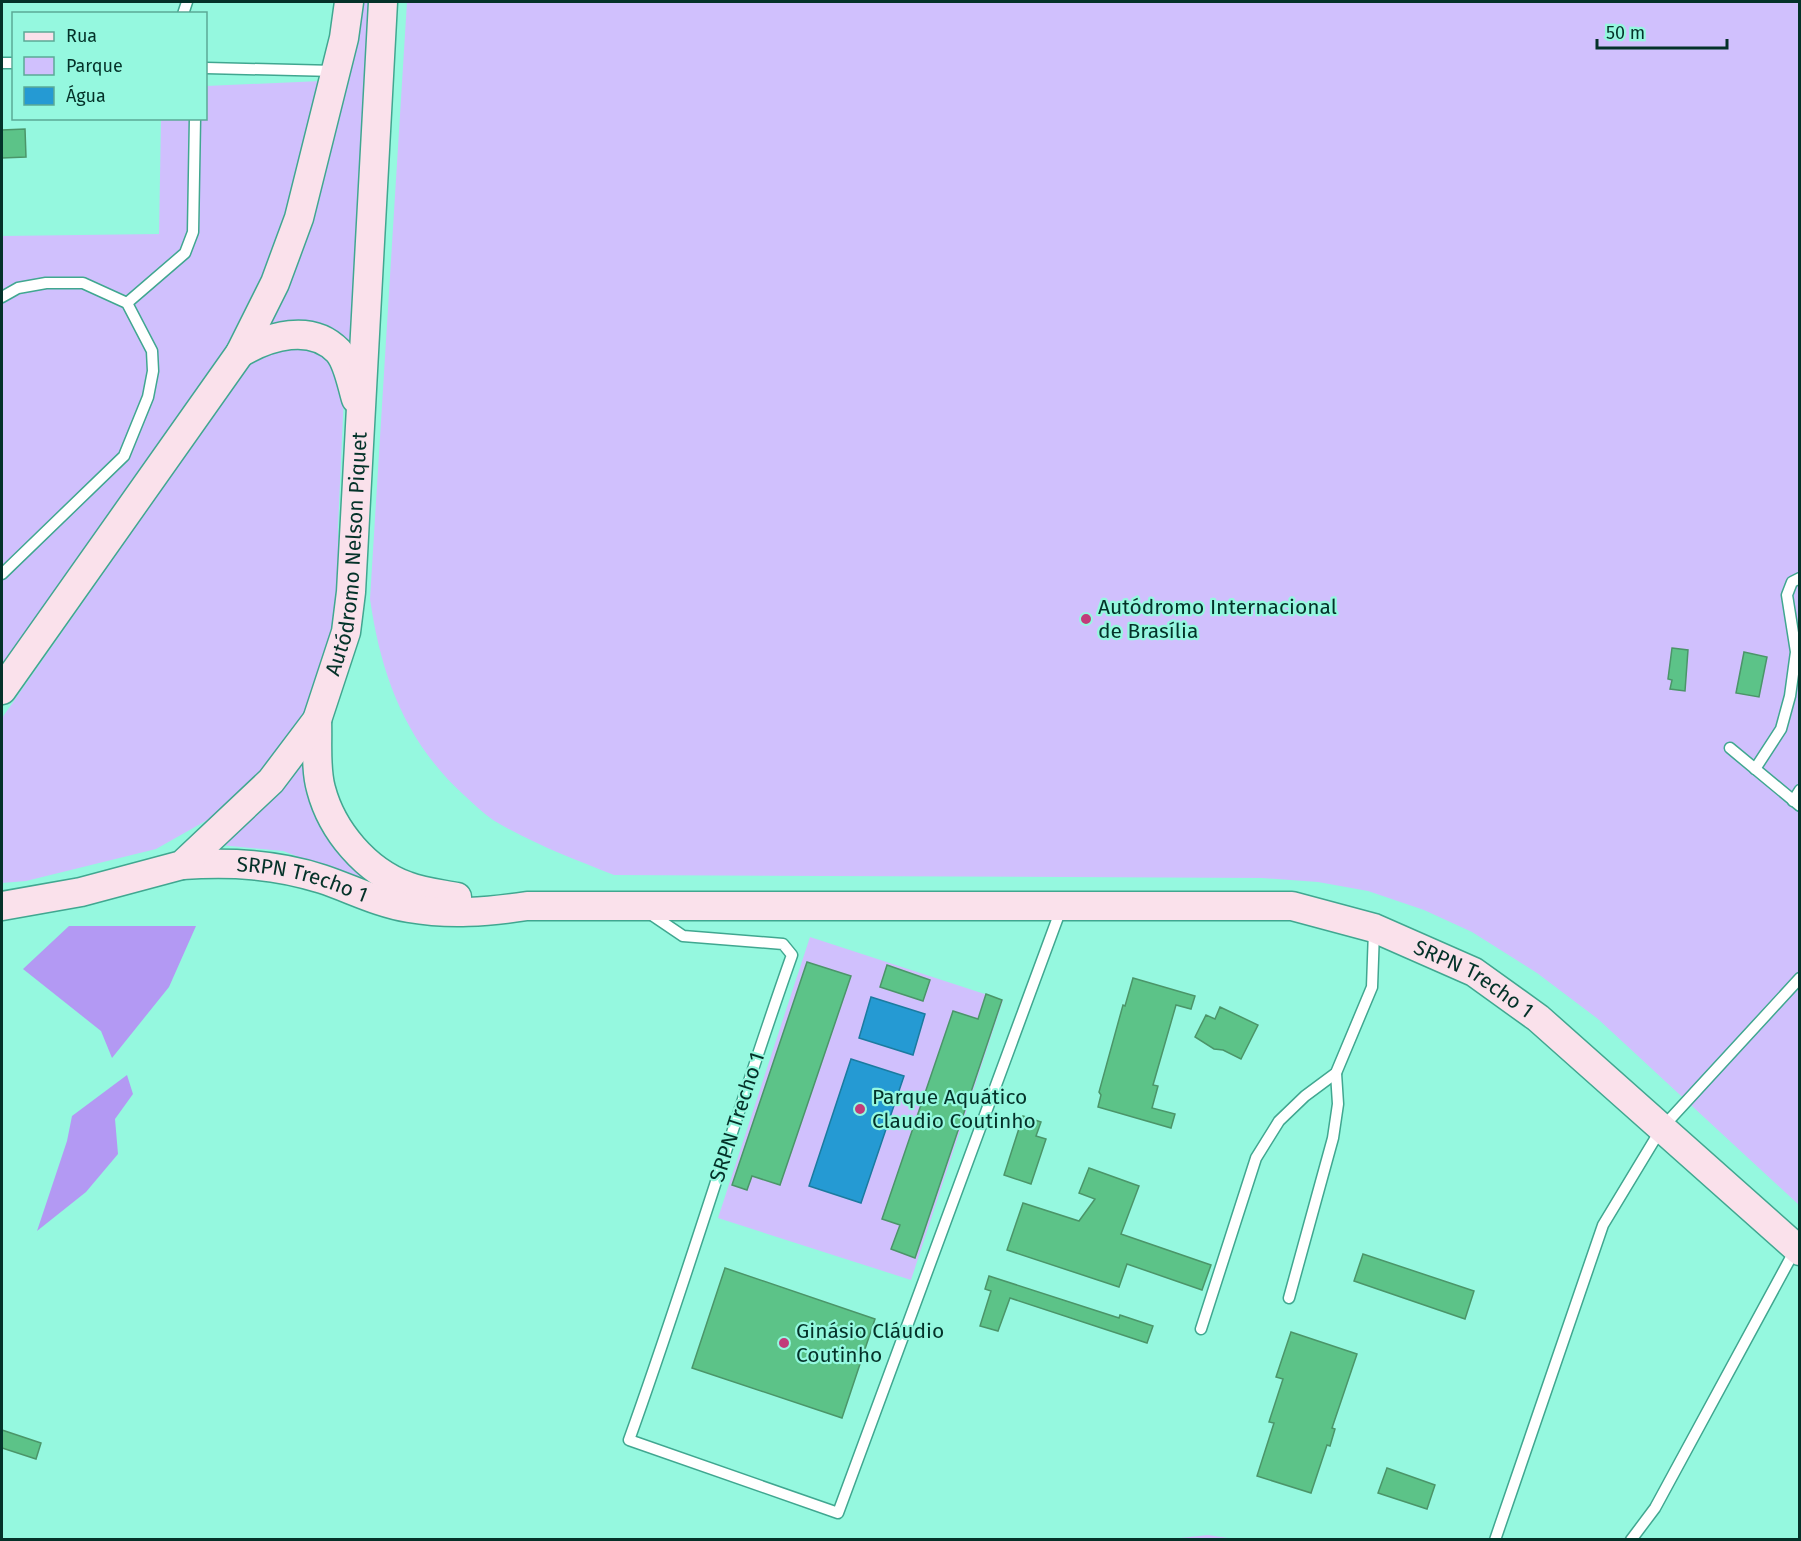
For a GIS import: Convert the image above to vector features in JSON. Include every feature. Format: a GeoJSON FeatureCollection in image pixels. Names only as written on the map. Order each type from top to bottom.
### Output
{"type":"FeatureCollection","features":[{"type":"Feature","properties":{"kind":"main road"},"geometry":{"type":"LineString","coordinates":[[2,690],[240,353],[275,283],[299,218],[336,71],[349,2]]}},
{"type":"Feature","properties":{"kind":"main road","name":"Autódromo Nelson Piquet"},"geometry":{"type":"LineString","coordinates":[[2,905],[81,892],[183,865],[271,781],[294,755],[317,720],[346,632],[354,554],[383,2]]}},
{"type":"Feature","properties":{"kind":"main road"},"geometry":{"type":"LineString","coordinates":[[240,353],[264,339],[290,334],[318,337],[339,352],[360,412]]}},
{"type":"Feature","properties":{"kind":"main road","name":"SRPN Trecho 1"},"geometry":{"type":"LineString","coordinates":[[317,720],[321,788],[333,819],[351,847],[377,871],[407,886],[478,900],[527,906]]}},
{"type":"Feature","properties":{"kind":"main road","name":"SRPN Trecho 1"},"geometry":{"type":"LineString","coordinates":[[183,865],[230,862],[279,867],[324,880],[367,898],[408,908],[450,912],[527,906],[1292,906],[1374,928],[1474,972],[1538,1018],[1798,1249]]}},
{"type":"Feature","properties":{"kind":"lane"},"geometry":{"type":"LineString","coordinates":[[207,68],[336,71]]}},
{"type":"Feature","properties":{"kind":"lane"},"geometry":{"type":"LineString","coordinates":[[127,303],[185,254],[193,232],[195,120]]}},
{"type":"Feature","properties":{"kind":"lane"},"geometry":{"type":"LineString","coordinates":[[2,297],[18,288],[46,283],[83,283],[127,303],[152,351],[153,371],[145,405],[124,456],[2,574]]}},
{"type":"Feature","properties":{"kind":"lane"},"geometry":{"type":"LineString","coordinates":[[1755,769],[1781,729],[1790,696],[1796,652],[1787,596],[1792,582],[1800,578]]}},
{"type":"Feature","properties":{"kind":"lane"},"geometry":{"type":"LineString","coordinates":[[1730,748],[1796,803],[1800,790]]}},
{"type":"Feature","properties":{"kind":"lane","name":"SRPN Trecho 1"},"geometry":{"type":"LineString","coordinates":[[638,906],[683,936],[783,944],[792,955],[751,1072],[677,1305],[629,1440],[838,1513],[1062,906]]}},
{"type":"Feature","properties":{"kind":"lane"},"geometry":{"type":"LineString","coordinates":[[1290,1298],[1333,1138],[1338,1104],[1336,1073],[1372,987],[1374,928]]}},
{"type":"Feature","properties":{"kind":"lane"},"geometry":{"type":"LineString","coordinates":[[1495,1539],[1603,1225],[1661,1129],[1741,1045],[1800,978]]}},
{"type":"Feature","properties":{"kind":"lane"},"geometry":{"type":"LineString","coordinates":[[1201,1329],[1256,1158],[1279,1121],[1305,1096],[1336,1073]]}},
{"type":"Feature","properties":{"kind":"lane"},"geometry":{"type":"LineString","coordinates":[[1631,1539],[1655,1508],[1798,1249]]}},
{"type":"Feature","properties":{"kind":"green space"},"geometry":{"type":"Polygon","coordinates":[[[363,2],[375,2],[357,345],[334,336],[268,326],[363,2]]]}},
{"type":"Feature","properties":{"kind":"green space","name":"Autódromo Internacional de Brasília"},"geometry":{"type":"Polygon","coordinates":[[[407,2],[1799,2],[1799,1205],[1598,1019],[1537,973],[1472,932],[1424,910],[1368,891],[1318,882],[1262,878],[614,875],[537,843],[493,820],[482,811],[444,775],[412,731],[389,681],[381,655],[370,599],[407,2]]]}},
{"type":"Feature","properties":{"kind":"green space"},"geometry":{"type":"Polygon","coordinates":[[[321,81],[287,223],[230,343],[2,680],[2,236],[159,234],[161,120],[207,120],[207,86],[321,81]]]}},
{"type":"Feature","properties":{"kind":"green space"},"geometry":{"type":"Polygon","coordinates":[[[277,345],[324,352],[334,364],[344,395],[338,527],[340,607],[321,679],[283,753],[218,814],[156,849],[26,881],[2,883],[2,718],[248,366],[277,345]]]}},
{"type":"Feature","properties":{"kind":"green space"},"geometry":{"type":"Polygon","coordinates":[[[306,756],[389,891],[283,851],[220,845],[306,756]]]}},
{"type":"Feature","properties":{"kind":"green space","name":"Parque Aquático Claudio Coutinho"},"geometry":{"type":"Polygon","coordinates":[[[810,937],[1003,1000],[911,1280],[718,1218],[810,937]]]}},
{"type":"Feature","properties":{"kind":"green space"},"geometry":{"type":"Polygon","coordinates":[[[1208,1535],[1235,1539],[1171,1539],[1208,1535]]]}},
{"type":"Feature","properties":{"kind":"shaded area"},"geometry":{"type":"Polygon","coordinates":[[[69,926],[196,926],[169,987],[112,1058],[101,1031],[23,969],[69,926]]]}},
{"type":"Feature","properties":{"kind":"shaded area"},"geometry":{"type":"Polygon","coordinates":[[[127,1075],[133,1094],[115,1119],[118,1154],[86,1192],[37,1231],[67,1141],[72,1116],[127,1075]]]}},
{"type":"Feature","properties":{"kind":"water"},"geometry":{"type":"Polygon","coordinates":[[[871,997],[925,1014],[913,1055],[859,1038],[871,997]]]}},
{"type":"Feature","properties":{"kind":"water"},"geometry":{"type":"Polygon","coordinates":[[[851,1059],[904,1076],[861,1203],[809,1186],[851,1059]]]}},
{"type":"Feature","properties":{"kind":"building"},"geometry":{"type":"Polygon","coordinates":[[[25,129],[26,157],[2,158],[2,130],[25,129]]]}},
{"type":"Feature","properties":{"kind":"building"},"geometry":{"type":"Polygon","coordinates":[[[1672,648],[1688,650],[1685,691],[1670,689],[1672,680],[1668,679],[1672,648]]]}},
{"type":"Feature","properties":{"kind":"building"},"geometry":{"type":"Polygon","coordinates":[[[1744,652],[1767,657],[1759,697],[1736,693],[1744,652]]]}},
{"type":"Feature","properties":{"kind":"building"},"geometry":{"type":"Polygon","coordinates":[[[807,962],[851,976],[780,1185],[752,1176],[747,1190],[732,1185],[807,962]]]}},
{"type":"Feature","properties":{"kind":"building"},"geometry":{"type":"Polygon","coordinates":[[[887,965],[930,980],[923,1001],[880,987],[887,965]]]}},
{"type":"Feature","properties":{"kind":"building"},"geometry":{"type":"Polygon","coordinates":[[[1133,978],[1195,996],[1191,1009],[1176,1005],[1153,1085],[1158,1086],[1152,1108],[1175,1114],[1171,1128],[1098,1107],[1101,1095],[1099,1092],[1123,1005],[1125,1006],[1133,978]]]}},
{"type":"Feature","properties":{"kind":"building"},"geometry":{"type":"Polygon","coordinates":[[[986,994],[1002,1000],[915,1258],[891,1249],[900,1225],[882,1219],[953,1011],[978,1019],[986,994]]]}},
{"type":"Feature","properties":{"kind":"building"},"geometry":{"type":"Polygon","coordinates":[[[1220,1007],[1258,1025],[1241,1059],[1223,1050],[1214,1049],[1195,1037],[1206,1015],[1215,1019],[1220,1007]]]}},
{"type":"Feature","properties":{"kind":"building"},"geometry":{"type":"Polygon","coordinates":[[[1023,1116],[1041,1122],[1036,1136],[1046,1139],[1031,1184],[1004,1175],[1023,1116]]]}},
{"type":"Feature","properties":{"kind":"building"},"geometry":{"type":"Polygon","coordinates":[[[1089,1168],[1139,1186],[1121,1234],[1211,1265],[1202,1290],[1127,1264],[1119,1287],[1007,1250],[1023,1203],[1079,1221],[1095,1199],[1079,1193],[1089,1168]]]}},
{"type":"Feature","properties":{"kind":"building"},"geometry":{"type":"Polygon","coordinates":[[[1363,1254],[1474,1291],[1465,1319],[1354,1281],[1363,1254]]]}},
{"type":"Feature","properties":{"kind":"building","name":"Ginásio Cláudio Coutinho"},"geometry":{"type":"Polygon","coordinates":[[[725,1268],[875,1319],[842,1418],[692,1368],[725,1268]]]}},
{"type":"Feature","properties":{"kind":"building"},"geometry":{"type":"Polygon","coordinates":[[[989,1276],[1119,1318],[1120,1315],[1153,1326],[1147,1343],[1010,1298],[998,1331],[980,1326],[991,1291],[985,1289],[989,1276]]]}},
{"type":"Feature","properties":{"kind":"building"},"geometry":{"type":"Polygon","coordinates":[[[1291,1332],[1357,1354],[1332,1428],[1335,1429],[1330,1446],[1327,1445],[1311,1493],[1257,1476],[1274,1423],[1269,1422],[1283,1379],[1276,1377],[1291,1332]]]}},
{"type":"Feature","properties":{"kind":"building"},"geometry":{"type":"Polygon","coordinates":[[[2,1430],[41,1443],[36,1459],[2,1448],[2,1430]]]}},
{"type":"Feature","properties":{"kind":"building"},"geometry":{"type":"Polygon","coordinates":[[[1387,1468],[1435,1485],[1427,1509],[1378,1493],[1387,1468]]]}},
{"type":"Feature","properties":{"kind":"place","name":"Autódromo Internacional de Brasília"},"geometry":{"type":"Point","coordinates":[1086,619]}},
{"type":"Feature","properties":{"kind":"place","name":"Parque Aquático Claudio Coutinho"},"geometry":{"type":"Point","coordinates":[860,1109]}},
{"type":"Feature","properties":{"kind":"place","name":"Ginásio Cláudio Coutinho"},"geometry":{"type":"Point","coordinates":[784,1343]}}]}
